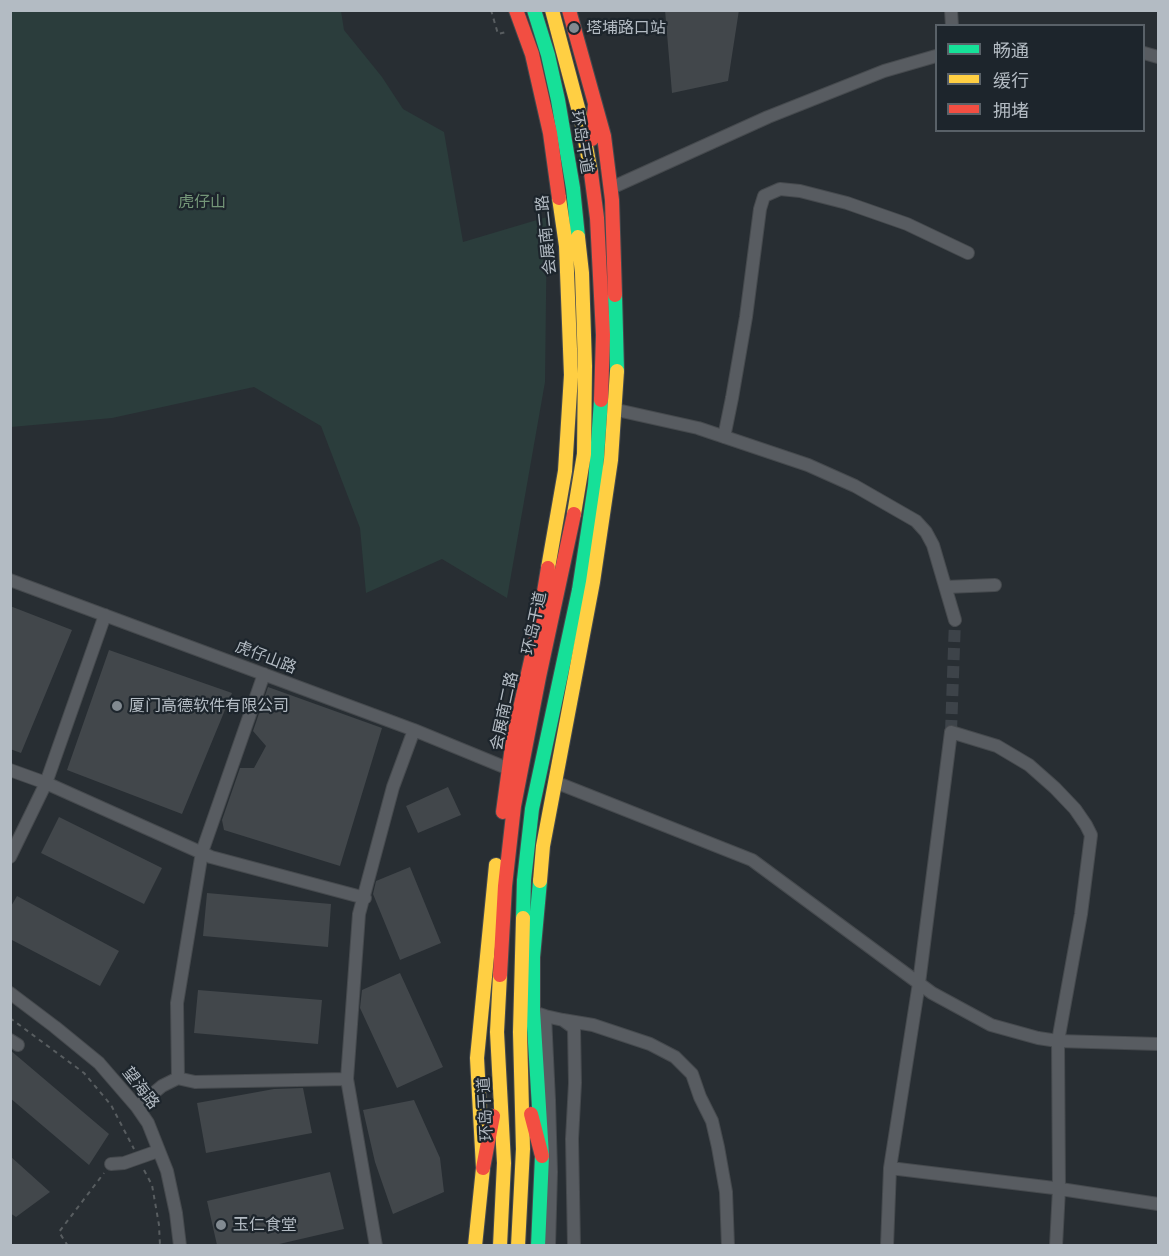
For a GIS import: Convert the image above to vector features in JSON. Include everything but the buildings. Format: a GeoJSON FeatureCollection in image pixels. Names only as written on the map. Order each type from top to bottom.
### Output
{"type":"FeatureCollection","features":[{"type":"Feature","properties":{"kind":"main road","name":"会展南二路"},"geometry":{"type":"LineString","coordinates":[[475,1245],[483,1168],[477,1058],[495,880],[513,738],[537,634],[565,471],[571,375],[566,246],[550,133],[532,54],[516,10]]}},
{"type":"Feature","properties":{"kind":"main road","name":"环岛干道"},"geometry":{"type":"LineString","coordinates":[[500,1245],[504,1163],[497,1032],[505,886],[514,806],[539,677],[572,528],[584,454],[585,366],[582,273],[573,188],[558,100],[548,55],[534,10]]}},
{"type":"Feature","properties":{"kind":"main road","name":"环岛干道"},"geometry":{"type":"LineString","coordinates":[[518,1245],[523,1149],[520,1032],[524,880],[532,811],[579,590],[608,408],[597,218],[590,165],[581,119],[552,10]]}},
{"type":"Feature","properties":{"kind":"main road"},"geometry":{"type":"LineString","coordinates":[[538,1245],[542,1156],[539,1013],[533,957],[543,846],[593,582],[611,460],[608,408],[617,371],[617,314],[611,188],[604,136],[569,10]]}},
{"type":"Feature","properties":{"kind":"main road"},"geometry":{"type":"LineString","coordinates":[[590,165],[596,104]]}},
{"type":"Feature","properties":{"kind":"main road"},"geometry":{"type":"LineString","coordinates":[[521,1075],[542,1156]]}},
{"type":"Feature","properties":{"kind":"main road"},"geometry":{"type":"LineString","coordinates":[[483,1168],[499,1079]]}},
{"type":"Feature","properties":{"kind":"street"},"geometry":{"type":"LineString","coordinates":[[611,188],[768,117],[885,71],[935,56]]}},
{"type":"Feature","properties":{"kind":"street"},"geometry":{"type":"LineString","coordinates":[[724,437],[746,317],[760,209],[764,196],[780,189],[800,191],[848,203],[907,224],[968,253]]}},
{"type":"Feature","properties":{"kind":"street"},"geometry":{"type":"LineString","coordinates":[[608,408],[698,428],[808,465],[855,486],[916,521],[926,532],[933,545],[956,620]]}},
{"type":"Feature","properties":{"kind":"street","name":"虎仔山路"},"geometry":{"type":"LineString","coordinates":[[10,580],[414,730],[509,769]]}},
{"type":"Feature","properties":{"kind":"street"},"geometry":{"type":"LineString","coordinates":[[946,587],[995,585]]}},
{"type":"Feature","properties":{"kind":"street"},"geometry":{"type":"LineString","coordinates":[[10,857],[46,783],[105,615]]}},
{"type":"Feature","properties":{"kind":"street"},"geometry":{"type":"LineString","coordinates":[[177,1078],[177,1003],[202,852],[264,674]]}},
{"type":"Feature","properties":{"kind":"street"},"geometry":{"type":"LineString","coordinates":[[376,1245],[347,1079],[359,914],[393,787],[414,730]]}},
{"type":"Feature","properties":{"kind":"street"},"geometry":{"type":"LineString","coordinates":[[887,1245],[890,1168],[919,982],[951,732],[997,746],[1029,765],[1075,809],[1091,835],[1081,914],[1058,1041],[1059,1189],[1056,1245]]}},
{"type":"Feature","properties":{"kind":"street"},"geometry":{"type":"LineString","coordinates":[[10,770],[46,783],[211,856],[365,898]]}},
{"type":"Feature","properties":{"kind":"street"},"geometry":{"type":"LineString","coordinates":[[555,782],[752,860],[932,993],[991,1024],[1038,1038],[1058,1041],[1158,1044]]}},
{"type":"Feature","properties":{"kind":"street","name":"望海路"},"geometry":{"type":"LineString","coordinates":[[11,996],[55,1027],[99,1063],[148,1123],[167,1171],[177,1213],[180,1245]]}},
{"type":"Feature","properties":{"kind":"street"},"geometry":{"type":"LineString","coordinates":[[549,1245],[551,1172],[539,1013],[593,1025],[650,1044],[675,1057],[692,1074],[712,1121],[718,1148],[726,1192],[728,1245]]}},
{"type":"Feature","properties":{"kind":"street"},"geometry":{"type":"LineString","coordinates":[[563,1020],[574,1028],[575,1083],[572,1139],[574,1245]]}},
{"type":"Feature","properties":{"kind":"street"},"geometry":{"type":"LineString","coordinates":[[137,1107],[162,1086],[177,1078],[195,1082],[347,1079]]}},
{"type":"Feature","properties":{"kind":"street"},"geometry":{"type":"LineString","coordinates":[[111,1164],[123,1163],[158,1150]]}},
{"type":"Feature","properties":{"kind":"street"},"geometry":{"type":"LineString","coordinates":[[890,1168],[1158,1204]]}},
{"type":"Feature","properties":{"kind":"path"},"geometry":{"type":"LineString","coordinates":[[491,10],[498,34],[506,32],[502,21]]}},
{"type":"Feature","properties":{"kind":"path"},"geometry":{"type":"LineString","coordinates":[[10,1018],[84,1073],[111,1105],[152,1185],[160,1245]]}},
{"type":"Feature","properties":{"kind":"path"},"geometry":{"type":"LineString","coordinates":[[68,1245],[59,1232],[111,1164]]}},
{"type":"Feature","properties":{"kind":"green space","name":"虎仔山"},"geometry":{"type":"Polygon","coordinates":[[[11,10],[341,11],[344,30],[382,77],[403,109],[444,132],[463,242],[547,217],[545,382],[507,598],[442,559],[366,593],[360,528],[321,426],[254,387],[112,418],[11,427],[11,10]]]}},
{"type":"Feature","properties":{"kind":"tunnel"},"geometry":{"type":"LineString","coordinates":[[951,732],[955,620]]}},
{"type":"Feature","properties":{"kind":"traffic: fast"},"geometry":{"type":"LineString","coordinates":[[534,10],[548,55],[558,100],[573,188],[578,237]]}},
{"type":"Feature","properties":{"kind":"traffic: fast"},"geometry":{"type":"LineString","coordinates":[[615,295],[617,371]]}},
{"type":"Feature","properties":{"kind":"traffic: fast"},"geometry":{"type":"LineString","coordinates":[[523,918],[524,880],[532,809],[579,590],[595,485],[601,400]]}},
{"type":"Feature","properties":{"kind":"traffic: fast"},"geometry":{"type":"LineString","coordinates":[[538,1246],[542,1156],[533,1010],[533,957],[540,881]]}},
{"type":"Feature","properties":{"kind":"traffic: slow"},"geometry":{"type":"LineString","coordinates":[[552,10],[581,119],[591,173]]}},
{"type":"Feature","properties":{"kind":"traffic: slow"},"geometry":{"type":"LineString","coordinates":[[548,568],[565,471],[571,375],[566,246],[559,198]]}},
{"type":"Feature","properties":{"kind":"traffic: slow"},"geometry":{"type":"LineString","coordinates":[[574,514],[584,454],[585,366],[582,273],[578,237]]}},
{"type":"Feature","properties":{"kind":"traffic: slow"},"geometry":{"type":"LineString","coordinates":[[540,881],[543,846],[593,582],[611,460],[617,371]]}},
{"type":"Feature","properties":{"kind":"traffic: slow"},"geometry":{"type":"LineString","coordinates":[[475,1246],[483,1168],[477,1058],[496,865]]}},
{"type":"Feature","properties":{"kind":"traffic: slow"},"geometry":{"type":"LineString","coordinates":[[518,1246],[523,1149],[520,1032],[523,918]]}},
{"type":"Feature","properties":{"kind":"traffic: slow"},"geometry":{"type":"LineString","coordinates":[[500,975],[497,1032],[504,1163],[500,1246]]}},
{"type":"Feature","properties":{"kind":"traffic: jam"},"geometry":{"type":"LineString","coordinates":[[516,10],[532,54],[550,133],[559,198]]}},
{"type":"Feature","properties":{"kind":"traffic: jam"},"geometry":{"type":"LineString","coordinates":[[569,10],[604,136],[612,200],[615,295]]}},
{"type":"Feature","properties":{"kind":"traffic: jam"},"geometry":{"type":"LineString","coordinates":[[592,139],[595,104]]}},
{"type":"Feature","properties":{"kind":"traffic: jam"},"geometry":{"type":"LineString","coordinates":[[591,173],[597,218],[603,335],[601,400]]}},
{"type":"Feature","properties":{"kind":"traffic: jam"},"geometry":{"type":"LineString","coordinates":[[500,975],[505,886],[514,806],[574,514]]}},
{"type":"Feature","properties":{"kind":"traffic: jam"},"geometry":{"type":"LineString","coordinates":[[503,812],[513,739],[537,634],[548,568]]}},
{"type":"Feature","properties":{"kind":"traffic: jam"},"geometry":{"type":"LineString","coordinates":[[531,1114],[542,1156]]}},
{"type":"Feature","properties":{"kind":"traffic: jam"},"geometry":{"type":"LineString","coordinates":[[483,1168],[493,1116]]}},
{"type":"Feature","properties":{"kind":"place","name":"塔埔路口站"},"geometry":{"type":"Point","coordinates":[574,28]}},
{"type":"Feature","properties":{"kind":"place","name":"厦门高德软件有限公司"},"geometry":{"type":"Point","coordinates":[117,706]}},
{"type":"Feature","properties":{"kind":"place","name":"玉仁食堂"},"geometry":{"type":"Point","coordinates":[221,1225]}}]}
